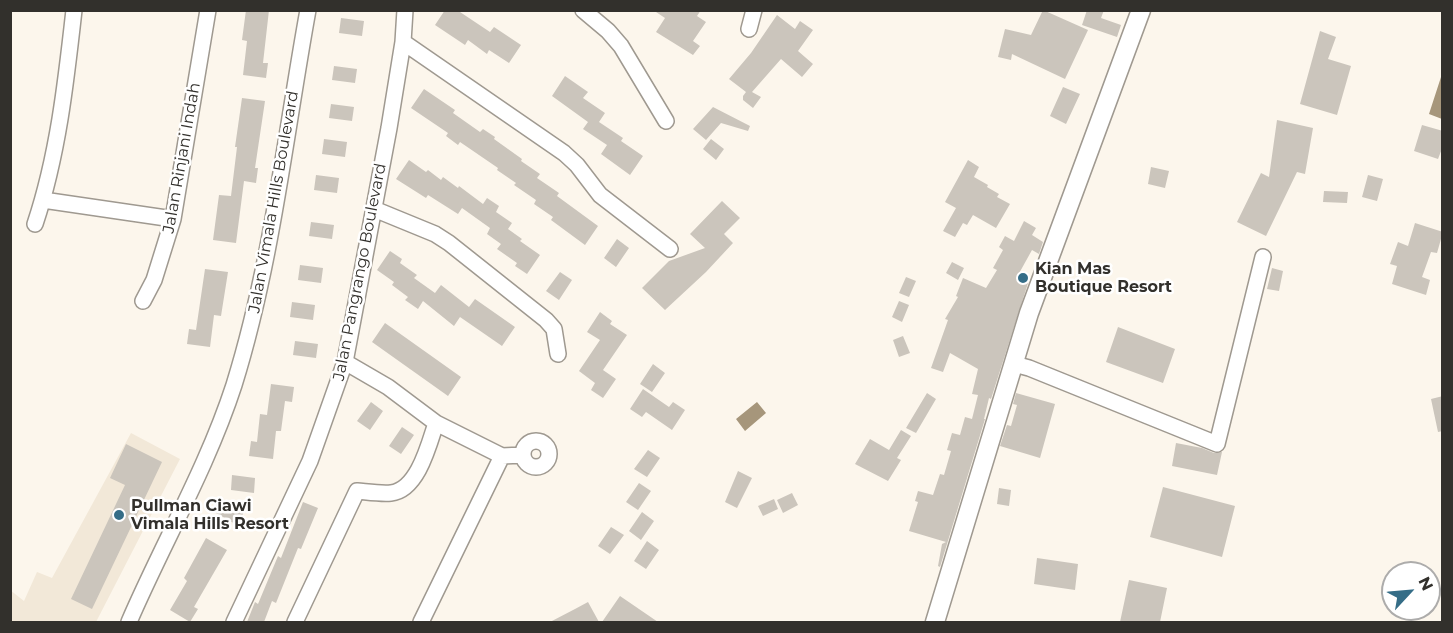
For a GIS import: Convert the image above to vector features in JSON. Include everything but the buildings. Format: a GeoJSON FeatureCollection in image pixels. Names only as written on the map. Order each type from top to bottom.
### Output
{"type":"FeatureCollection","features":[{"type":"Feature","properties":{"kind":"street"},"geometry":{"type":"LineString","coordinates":[[35,224],[43,200],[64,95],[74,10]]}},
{"type":"Feature","properties":{"kind":"street","name":"Jalan Rinjani Indah"},"geometry":{"type":"LineString","coordinates":[[143,301],[154,280],[173,219],[208,10]]}},
{"type":"Feature","properties":{"kind":"street","name":"Jalan Vimala Hills Boulevard"},"geometry":{"type":"LineString","coordinates":[[129,622],[208,452],[242,359],[258,301],[273,223],[308,10]]}},
{"type":"Feature","properties":{"kind":"street","name":"Jalan Pangrango Boulevard"},"geometry":{"type":"LineString","coordinates":[[234,622],[310,461],[345,362],[403,42],[405,10]]}},
{"type":"Feature","properties":{"kind":"street"},"geometry":{"type":"LineString","coordinates":[[583,10],[608,31],[621,46],[666,122]]}},
{"type":"Feature","properties":{"kind":"street"},"geometry":{"type":"LineString","coordinates":[[749,29],[754,10]]}},
{"type":"Feature","properties":{"kind":"street"},"geometry":{"type":"LineString","coordinates":[[935,622],[1029,313],[1141,10]]}},
{"type":"Feature","properties":{"kind":"street"},"geometry":{"type":"LineString","coordinates":[[403,42],[564,153],[577,165],[600,195],[670,249]]}},
{"type":"Feature","properties":{"kind":"street"},"geometry":{"type":"LineString","coordinates":[[43,200],[173,219]]}},
{"type":"Feature","properties":{"kind":"street"},"geometry":{"type":"LineString","coordinates":[[374,208],[435,234],[449,243],[551,324],[556,335],[558,354]]}},
{"type":"Feature","properties":{"kind":"street"},"geometry":{"type":"LineString","coordinates":[[1014,364],[1217,444],[1263,257]]}},
{"type":"Feature","properties":{"kind":"street"},"geometry":{"type":"LineString","coordinates":[[345,362],[388,387],[436,423],[502,456],[523,455]]}},
{"type":"Feature","properties":{"kind":"street"},"geometry":{"type":"LineString","coordinates":[[295,622],[357,491],[393,493],[406,486],[419,471],[436,423]]}},
{"type":"Feature","properties":{"kind":"street"},"geometry":{"type":"LineString","coordinates":[[421,622],[502,456]]}},
{"type":"Feature","properties":{"kind":"shaded area"},"geometry":{"type":"Polygon","coordinates":[[[1442,77],[1442,119],[1429,114],[1442,77]]]}},
{"type":"Feature","properties":{"kind":"shaded area"},"geometry":{"type":"Polygon","coordinates":[[[757,402],[766,413],[745,431],[736,419],[757,402]]]}},
{"type":"Feature","properties":{"kind":"shaded area","name":"Pullman Ciawi Vimala Hills Resort"},"geometry":{"type":"Polygon","coordinates":[[[131,433],[180,459],[96,622],[11,622],[10,590],[24,601],[37,572],[52,578],[131,433]]]}},
{"type":"Feature","properties":{"kind":"place","name":"Kian Mas Boutique Resort"},"geometry":{"type":"Point","coordinates":[1023,278]}},
{"type":"Feature","properties":{"kind":"place","name":"Pullman Ciawi Vimala Hills Resort"},"geometry":{"type":"Point","coordinates":[119,515]}}]}
